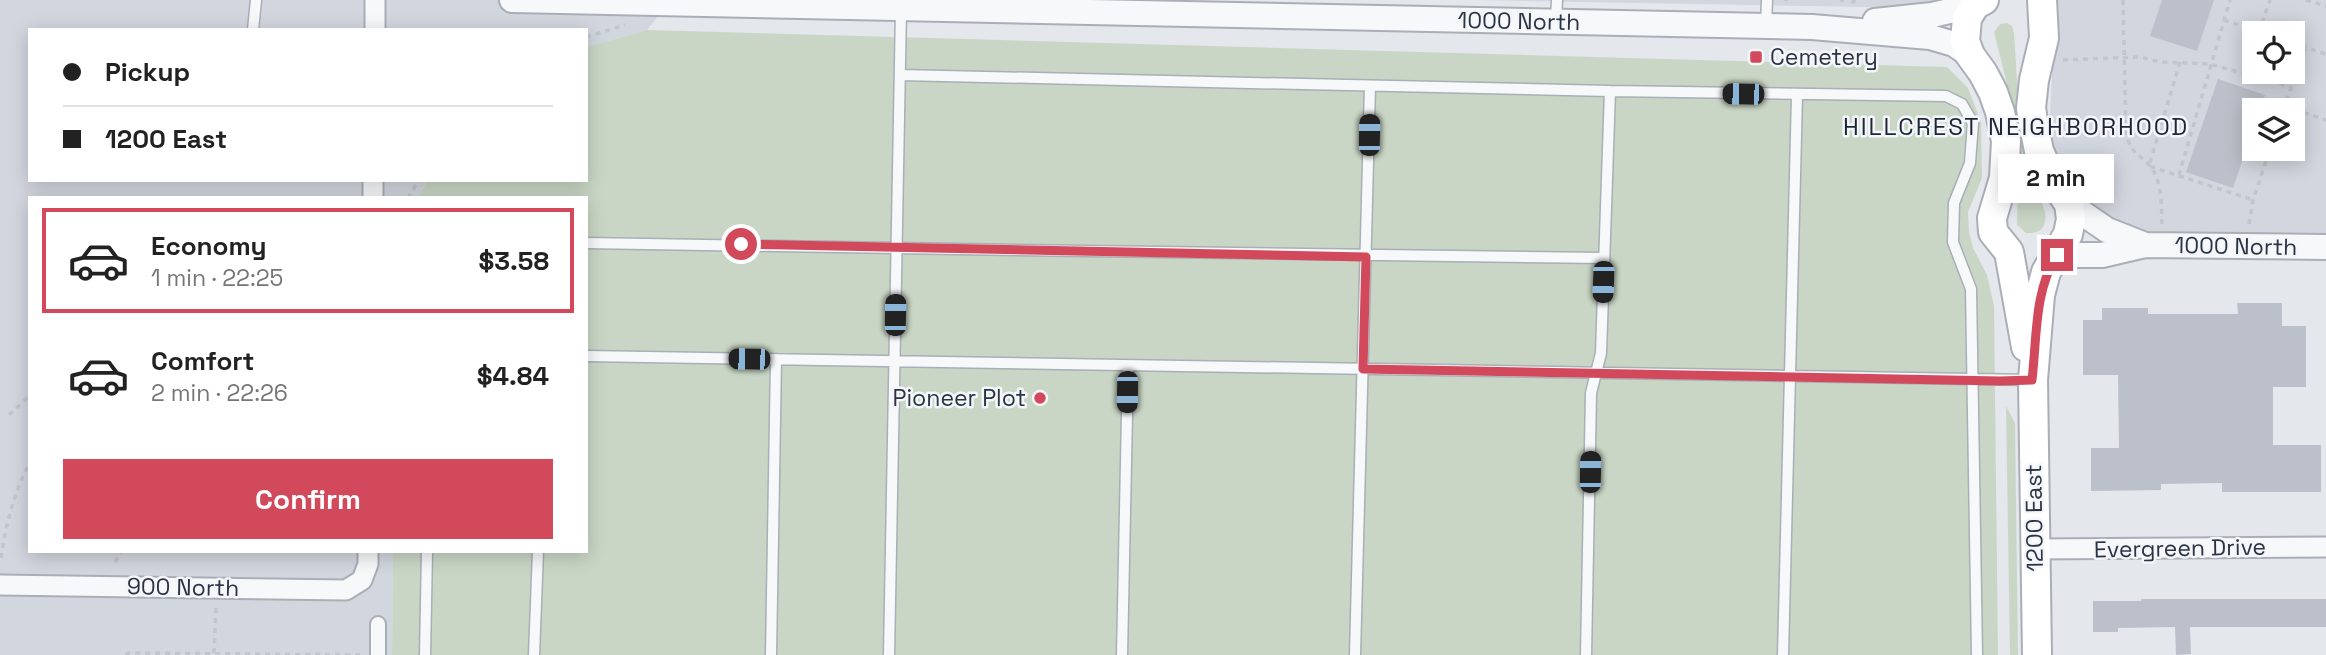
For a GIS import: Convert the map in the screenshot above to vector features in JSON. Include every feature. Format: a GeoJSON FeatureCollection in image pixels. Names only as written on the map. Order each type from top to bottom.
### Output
{"type":"FeatureCollection","features":[{"type":"Feature","properties":{"kind":"main road","name":"1200 East"},"geometry":{"type":"LineString","coordinates":[[1979,3],[1967,18],[1965,41],[1970,55],[1993,92],[2006,141],[2004,178],[1992,218],[1993,232],[2009,252],[2032,380]]}},
{"type":"Feature","properties":{"kind":"main road"},"geometry":{"type":"LineString","coordinates":[[2036,7],[2043,38],[2032,95],[2033,121],[2043,162],[2069,204]]}},
{"type":"Feature","properties":{"kind":"main road","name":"1200 East"},"geometry":{"type":"LineString","coordinates":[[2037,655],[2032,380],[2040,295],[2046,272],[2068,234],[2071,219],[2069,204]]}},
{"type":"Feature","properties":{"kind":"main road"},"geometry":{"type":"LineString","coordinates":[[2009,252],[2022,258],[2041,259],[2057,255]]}},
{"type":"Feature","properties":{"kind":"street"},"geometry":{"type":"LineString","coordinates":[[375,0],[375,28]]}},
{"type":"Feature","properties":{"kind":"street","name":"1000 North"},"geometry":{"type":"LineString","coordinates":[[512,0],[870,4],[901,9],[1556,11],[1930,37],[1954,44],[1970,55]]}},
{"type":"Feature","properties":{"kind":"street","name":"1000 North"},"geometry":{"type":"LineString","coordinates":[[1812,27],[1932,15],[1979,3]]}},
{"type":"Feature","properties":{"kind":"street","name":"1000 North"},"geometry":{"type":"LineString","coordinates":[[2069,204],[2107,230],[2154,236],[2326,247]]}},
{"type":"Feature","properties":{"kind":"street","name":"1000 North"},"geometry":{"type":"LineString","coordinates":[[2057,255],[2102,255],[2154,236]]}},
{"type":"Feature","properties":{"kind":"street","name":"Evergreen Drive"},"geometry":{"type":"LineString","coordinates":[[2035,549],[2326,547]]}},
{"type":"Feature","properties":{"kind":"street","name":"900 North"},"geometry":{"type":"LineString","coordinates":[[0,585],[346,590],[362,580],[368,564],[368,553]]}},
{"type":"Feature","properties":{"kind":"street"},"geometry":{"type":"LineString","coordinates":[[378,624],[378,655]]}},
{"type":"Feature","properties":{"kind":"lane"},"geometry":{"type":"LineString","coordinates":[[253,28],[256,0]]}},
{"type":"Feature","properties":{"kind":"lane"},"geometry":{"type":"LineString","coordinates":[[1766,26],[1767,0]]}},
{"type":"Feature","properties":{"kind":"lane"},"geometry":{"type":"LineString","coordinates":[[889,655],[901,9]]}},
{"type":"Feature","properties":{"kind":"lane"},"geometry":{"type":"LineString","coordinates":[[900,75],[1946,96],[1962,104],[1973,123],[1970,163],[1954,203],[1953,242],[1971,289],[1977,655]]}},
{"type":"Feature","properties":{"kind":"lane"},"geometry":{"type":"LineString","coordinates":[[1355,655],[1370,86]]}},
{"type":"Feature","properties":{"kind":"lane"},"geometry":{"type":"LineString","coordinates":[[1586,655],[1591,393],[1601,353],[1609,91]]}},
{"type":"Feature","properties":{"kind":"lane"},"geometry":{"type":"LineString","coordinates":[[1783,655],[1797,95]]}},
{"type":"Feature","properties":{"kind":"lane"},"geometry":{"type":"LineString","coordinates":[[588,243],[897,246],[1366,257],[1604,258]]}},
{"type":"Feature","properties":{"kind":"lane"},"geometry":{"type":"LineString","coordinates":[[588,356],[2032,380]]}},
{"type":"Feature","properties":{"kind":"lane"},"geometry":{"type":"LineString","coordinates":[[771,655],[776,359]]}},
{"type":"Feature","properties":{"kind":"lane"},"geometry":{"type":"LineString","coordinates":[[1122,655],[1128,366]]}},
{"type":"Feature","properties":{"kind":"lane"},"geometry":{"type":"LineString","coordinates":[[425,655],[427,553]]}},
{"type":"Feature","properties":{"kind":"lane"},"geometry":{"type":"LineString","coordinates":[[534,655],[538,553]]}},
{"type":"Feature","properties":{"kind":"path"},"geometry":{"type":"LineString","coordinates":[[2123,0],[2126,135],[2133,153],[2149,166],[2160,184],[2154,236]]}},
{"type":"Feature","properties":{"kind":"path"},"geometry":{"type":"LineString","coordinates":[[2179,175],[2230,0]]}},
{"type":"Feature","properties":{"kind":"path"},"geometry":{"type":"LineString","coordinates":[[2264,21],[2270,0]]}},
{"type":"Feature","properties":{"kind":"path"},"geometry":{"type":"LineString","coordinates":[[2305,0],[2326,6]]}},
{"type":"Feature","properties":{"kind":"path"},"geometry":{"type":"LineString","coordinates":[[2224,20],[2242,26]]}},
{"type":"Feature","properties":{"kind":"path"},"geometry":{"type":"LineString","coordinates":[[588,36],[625,25]]}},
{"type":"Feature","properties":{"kind":"path"},"geometry":{"type":"LineString","coordinates":[[2287,98],[2306,47],[2326,54]]}},
{"type":"Feature","properties":{"kind":"path"},"geometry":{"type":"LineString","coordinates":[[2063,60],[2123,58],[2210,64],[2291,87]]}},
{"type":"Feature","properties":{"kind":"path"},"geometry":{"type":"LineString","coordinates":[[2149,166],[2180,62]]}},
{"type":"Feature","properties":{"kind":"path"},"geometry":{"type":"LineString","coordinates":[[2305,114],[2326,120]]}},
{"type":"Feature","properties":{"kind":"path"},"geometry":{"type":"LineString","coordinates":[[2249,224],[2253,200],[2266,161]]}},
{"type":"Feature","properties":{"kind":"path"},"geometry":{"type":"LineString","coordinates":[[2149,166],[2253,200]]}},
{"type":"Feature","properties":{"kind":"path"},"geometry":{"type":"LineString","coordinates":[[9,415],[28,397]]}},
{"type":"Feature","properties":{"kind":"path"},"geometry":{"type":"LineString","coordinates":[[2,558],[9,512],[28,466]]}},
{"type":"Feature","properties":{"kind":"path"},"geometry":{"type":"LineString","coordinates":[[115,562],[121,553]]}},
{"type":"Feature","properties":{"kind":"path"},"geometry":{"type":"LineString","coordinates":[[214,653],[216,601]]}},
{"type":"Feature","properties":{"kind":"path"},"geometry":{"type":"LineString","coordinates":[[126,655],[378,655]]}},
{"type":"Feature","properties":{"kind":"shaded area"},"geometry":{"type":"Polygon","coordinates":[[[0,0],[671,0],[647,30],[588,46],[588,28],[28,28],[28,182],[427,182],[418,196],[28,196],[28,553],[393,553],[392,655],[0,655],[0,0]]]}},
{"type":"Feature","properties":{"kind":"shaded area"},"geometry":{"type":"Polygon","coordinates":[[[1472,0],[1947,0],[1926,8],[1472,0]]]}},
{"type":"Feature","properties":{"kind":"shaded area"},"geometry":{"type":"Polygon","coordinates":[[[2042,0],[2326,0],[2326,237],[2153,240],[2115,231],[2061,179],[2049,138],[2054,30],[2042,0]]]}},
{"type":"Feature","properties":{"kind":"green space"},"geometry":{"type":"Polygon","coordinates":[[[2007,23],[2012,26],[2014,33],[2024,146],[2045,213],[2042,229],[2031,233],[2026,233],[2017,225],[2019,152],[2012,104],[1994,32],[2000,24],[2007,23]]]}},
{"type":"Feature","properties":{"kind":"green space"},"geometry":{"type":"Polygon","coordinates":[[[647,30],[1947,67],[1968,88],[1981,122],[1982,178],[1968,212],[1973,248],[1987,275],[1994,306],[1998,655],[392,655],[393,553],[588,553],[588,196],[418,196],[427,182],[588,182],[588,46],[647,30]]]}},
{"type":"Feature","properties":{"kind":"green space"},"geometry":{"type":"Polygon","coordinates":[[[2006,406],[2015,423],[2018,655],[2010,655],[2006,406]]]}},
{"type":"Feature","properties":{"kind":"building"},"geometry":{"type":"Polygon","coordinates":[[[2162,0],[2214,0],[2197,51],[2150,36],[2162,0]]]}},
{"type":"Feature","properties":{"kind":"building"},"geometry":{"type":"Polygon","coordinates":[[[2218,79],[2265,95],[2264,98],[2242,98],[2242,161],[2233,188],[2186,172],[2218,79]]]}},
{"type":"Feature","properties":{"kind":"building"},"geometry":{"type":"Polygon","coordinates":[[[2237,303],[2282,303],[2282,326],[2306,326],[2306,387],[2273,387],[2273,445],[2321,445],[2321,492],[2222,492],[2222,483],[2161,484],[2161,490],[2091,491],[2091,448],[2119,448],[2118,375],[2083,375],[2083,320],[2102,320],[2102,308],[2148,308],[2148,314],[2238,314],[2237,303]]]}},
{"type":"Feature","properties":{"kind":"building"},"geometry":{"type":"Polygon","coordinates":[[[2326,599],[2326,627],[2190,627],[2191,654],[2176,655],[2175,627],[2118,628],[2118,632],[2093,632],[2093,601],[2326,599]]]}},
{"type":"Feature","properties":{"kind":"place","name":"Cemetery"},"geometry":{"type":"Point","coordinates":[1756,57]}},
{"type":"Feature","properties":{"kind":"place","name":"Pioneer Plot"},"geometry":{"type":"Point","coordinates":[1040,398]}},
{"type":"Feature","properties":{"kind":"district","name":"HILLCREST NEIGHBORHOOD"},"geometry":{"type":"Point","coordinates":[2016,126]}},
{"type":"Feature","properties":{"kind":"route"},"geometry":{"type":"LineString","coordinates":[[741,244],[1366,257],[1363,369],[2000,381],[2032,380],[2040,295],[2046,272],[2057,255]]}}]}
